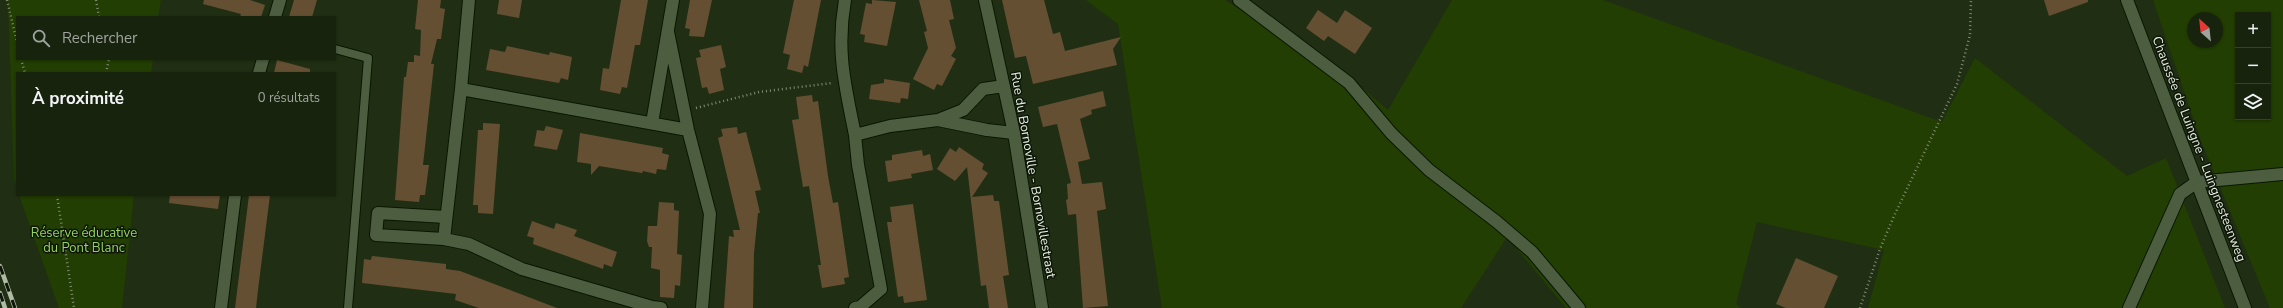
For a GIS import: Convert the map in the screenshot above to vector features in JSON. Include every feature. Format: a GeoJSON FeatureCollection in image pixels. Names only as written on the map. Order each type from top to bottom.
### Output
{"type":"FeatureCollection","features":[{"type":"Feature","properties":{"kind":"street"},"geometry":{"type":"LineString","coordinates":[[275,16],[280,0]]}},
{"type":"Feature","properties":{"kind":"street"},"geometry":{"type":"LineString","coordinates":[[444,239],[461,89],[469,0]]}},
{"type":"Feature","properties":{"kind":"street"},"geometry":{"type":"LineString","coordinates":[[652,123],[673,0]]}},
{"type":"Feature","properties":{"kind":"street"},"geometry":{"type":"LineString","coordinates":[[845,0],[840,37],[845,82],[855,135],[858,165],[881,289],[860,307],[855,308]]}},
{"type":"Feature","properties":{"kind":"street","name":"Rue du Bornoville - Bornovillestraat"},"geometry":{"type":"LineString","coordinates":[[984,0],[1014,133],[1042,308]]}},
{"type":"Feature","properties":{"kind":"street"},"geometry":{"type":"LineString","coordinates":[[1239,0],[1349,83],[1391,133],[1429,170],[1497,222],[1532,252],[1579,308]]}},
{"type":"Feature","properties":{"kind":"street","name":"Chaussée de Luingne - Luingnesteenweg"},"geometry":{"type":"LineString","coordinates":[[2127,0],[2245,308]]}},
{"type":"Feature","properties":{"kind":"street"},"geometry":{"type":"LineString","coordinates":[[668,32],[688,130],[710,214],[702,308]]}},
{"type":"Feature","properties":{"kind":"street"},"geometry":{"type":"LineString","coordinates":[[259,72],[263,60]]}},
{"type":"Feature","properties":{"kind":"street"},"geometry":{"type":"LineString","coordinates":[[855,135],[890,126],[938,120],[963,110],[983,89],[1004,86]]}},
{"type":"Feature","properties":{"kind":"street"},"geometry":{"type":"LineString","coordinates":[[461,89],[688,130]]}},
{"type":"Feature","properties":{"kind":"street"},"geometry":{"type":"LineString","coordinates":[[938,120],[987,130],[1014,133]]}},
{"type":"Feature","properties":{"kind":"street"},"geometry":{"type":"LineString","coordinates":[[2129,308],[2180,194],[2197,182],[2283,174]]}},
{"type":"Feature","properties":{"kind":"street"},"geometry":{"type":"LineString","coordinates":[[221,308],[235,196]]}},
{"type":"Feature","properties":{"kind":"street"},"geometry":{"type":"LineString","coordinates":[[446,217],[378,213],[376,235],[444,239],[469,244],[522,269],[652,307],[661,308]]}},
{"type":"Feature","properties":{"kind":"lane"},"geometry":{"type":"LineString","coordinates":[[336,49],[368,58],[348,308]]}},
{"type":"Feature","properties":{"kind":"path"},"geometry":{"type":"LineString","coordinates":[[7,0],[16,38]]}},
{"type":"Feature","properties":{"kind":"path"},"geometry":{"type":"LineString","coordinates":[[96,0],[96,9],[99,16]]}},
{"type":"Feature","properties":{"kind":"path"},"geometry":{"type":"LineString","coordinates":[[1860,308],[1880,249],[1900,202],[1957,84],[1970,35],[1971,0]]}},
{"type":"Feature","properties":{"kind":"path"},"geometry":{"type":"LineString","coordinates":[[21,60],[24,72]]}},
{"type":"Feature","properties":{"kind":"path"},"geometry":{"type":"LineString","coordinates":[[106,72],[109,60]]}},
{"type":"Feature","properties":{"kind":"path"},"geometry":{"type":"LineString","coordinates":[[684,111],[759,92],[845,82]]}},
{"type":"Feature","properties":{"kind":"path"},"geometry":{"type":"LineString","coordinates":[[57,196],[74,308]]}},
{"type":"Feature","properties":{"kind":"green space"},"geometry":{"type":"Polygon","coordinates":[[[8,0],[161,0],[158,16],[16,16],[16,60],[153,60],[151,72],[16,72],[16,185],[14,179],[8,0]]]}},
{"type":"Feature","properties":{"kind":"green space"},"geometry":{"type":"Polygon","coordinates":[[[1086,0],[1225,0],[1349,77],[1388,110],[1452,0],[1603,0],[1942,122],[1975,58],[2127,176],[2166,158],[2225,308],[1868,308],[1884,250],[1757,222],[1736,304],[1741,308],[1566,308],[1507,237],[1461,308],[1162,308],[1118,24],[1086,0]]]}},
{"type":"Feature","properties":{"kind":"green space"},"geometry":{"type":"Polygon","coordinates":[[[2153,0],[2283,0],[2283,308],[2270,308],[2201,141],[2153,0]]]}},
{"type":"Feature","properties":{"kind":"green space","name":"Réserve éducative du Pont Blanc"},"geometry":{"type":"Polygon","coordinates":[[[19,196],[134,196],[122,308],[59,308],[19,196]]]}},
{"type":"Feature","properties":{"kind":"building"},"geometry":{"type":"Polygon","coordinates":[[[204,0],[250,0],[265,5],[261,16],[240,16],[241,14],[203,4],[204,0]]]}},
{"type":"Feature","properties":{"kind":"building"},"geometry":{"type":"Polygon","coordinates":[[[294,0],[317,0],[312,16],[289,16],[294,0]]]}},
{"type":"Feature","properties":{"kind":"building"},"geometry":{"type":"Polygon","coordinates":[[[418,0],[441,0],[440,8],[445,9],[441,39],[437,39],[431,64],[434,64],[423,165],[429,165],[425,195],[420,195],[419,202],[395,200],[404,77],[406,77],[408,62],[414,62],[414,55],[420,56],[421,30],[415,29],[418,0]]]}},
{"type":"Feature","properties":{"kind":"building"},"geometry":{"type":"Polygon","coordinates":[[[499,0],[522,0],[519,18],[497,14],[499,0]]]}},
{"type":"Feature","properties":{"kind":"building"},"geometry":{"type":"Polygon","coordinates":[[[621,0],[648,0],[640,45],[635,45],[627,88],[622,87],[620,94],[600,90],[603,68],[609,69],[621,0]]]}},
{"type":"Feature","properties":{"kind":"building"},"geometry":{"type":"Polygon","coordinates":[[[690,0],[712,0],[704,37],[689,36],[690,29],[685,28],[690,0]]]}},
{"type":"Feature","properties":{"kind":"building"},"geometry":{"type":"Polygon","coordinates":[[[794,0],[821,0],[808,67],[804,65],[802,73],[787,69],[790,55],[783,53],[794,0]]]}},
{"type":"Feature","properties":{"kind":"building"},"geometry":{"type":"Polygon","coordinates":[[[872,0],[896,2],[887,46],[864,42],[865,35],[860,34],[866,3],[872,4],[872,0]]]}},
{"type":"Feature","properties":{"kind":"building"},"geometry":{"type":"Polygon","coordinates":[[[919,0],[950,0],[954,19],[949,20],[956,48],[951,56],[956,59],[942,86],[937,84],[934,90],[913,79],[928,48],[924,32],[927,31],[919,0]]]}},
{"type":"Feature","properties":{"kind":"building"},"geometry":{"type":"Polygon","coordinates":[[[1002,0],[1044,0],[1053,34],[1060,32],[1065,51],[1121,37],[1113,49],[1117,65],[1033,84],[1026,56],[1015,58],[1002,0]]]}},
{"type":"Feature","properties":{"kind":"building"},"geometry":{"type":"Polygon","coordinates":[[[2044,0],[2088,0],[2088,2],[2049,16],[2044,0]]]}},
{"type":"Feature","properties":{"kind":"building"},"geometry":{"type":"Polygon","coordinates":[[[1318,10],[1337,23],[1345,10],[1372,28],[1355,54],[1328,36],[1324,41],[1306,28],[1318,10]]]}},
{"type":"Feature","properties":{"kind":"building"},"geometry":{"type":"Polygon","coordinates":[[[721,45],[726,67],[720,69],[724,90],[709,94],[707,87],[702,88],[696,58],[701,57],[699,50],[721,45]]]}},
{"type":"Feature","properties":{"kind":"building"},"geometry":{"type":"Polygon","coordinates":[[[507,46],[549,55],[550,52],[572,57],[568,80],[561,78],[559,83],[486,70],[490,49],[505,52],[507,46]]]}},
{"type":"Feature","properties":{"kind":"building"},"geometry":{"type":"Polygon","coordinates":[[[277,60],[310,69],[310,72],[274,72],[277,60]]]}},
{"type":"Feature","properties":{"kind":"building"},"geometry":{"type":"Polygon","coordinates":[[[884,79],[910,83],[908,99],[901,98],[900,103],[869,99],[871,85],[884,83],[884,79]]]}},
{"type":"Feature","properties":{"kind":"building"},"geometry":{"type":"Polygon","coordinates":[[[1103,91],[1106,106],[1091,110],[1092,114],[1080,119],[1090,159],[1078,162],[1082,184],[1102,182],[1106,209],[1097,211],[1108,306],[1083,308],[1076,214],[1068,215],[1066,200],[1068,199],[1067,184],[1071,183],[1057,124],[1043,127],[1038,107],[1103,91]]]}},
{"type":"Feature","properties":{"kind":"building"},"geometry":{"type":"Polygon","coordinates":[[[812,95],[813,102],[818,101],[828,176],[833,203],[838,202],[849,277],[844,278],[845,284],[822,288],[818,265],[821,265],[809,186],[803,187],[792,120],[799,119],[796,97],[812,95]]]}},
{"type":"Feature","properties":{"kind":"building"},"geometry":{"type":"Polygon","coordinates":[[[483,123],[500,124],[493,214],[478,213],[478,205],[473,205],[478,130],[483,130],[483,123]]]}},
{"type":"Feature","properties":{"kind":"building"},"geometry":{"type":"Polygon","coordinates":[[[546,126],[563,130],[557,150],[534,146],[537,130],[544,131],[546,126]]]}},
{"type":"Feature","properties":{"kind":"building"},"geometry":{"type":"Polygon","coordinates":[[[737,127],[738,134],[746,132],[761,190],[755,191],[760,213],[758,213],[754,253],[753,308],[724,308],[729,236],[734,237],[733,230],[740,230],[718,138],[723,136],[721,129],[737,127]]]}},
{"type":"Feature","properties":{"kind":"building"},"geometry":{"type":"Polygon","coordinates":[[[580,133],[663,148],[662,153],[669,155],[666,170],[657,169],[656,174],[599,166],[591,175],[591,164],[577,162],[580,133]]]}},
{"type":"Feature","properties":{"kind":"building"},"geometry":{"type":"Polygon","coordinates":[[[959,147],[984,164],[982,169],[988,173],[972,197],[993,195],[994,201],[999,201],[1009,275],[1003,276],[1008,308],[989,308],[986,285],[981,286],[967,167],[955,181],[937,169],[950,148],[956,152],[959,147]]]}},
{"type":"Feature","properties":{"kind":"building"},"geometry":{"type":"Polygon","coordinates":[[[922,150],[923,156],[930,154],[933,170],[911,174],[912,178],[888,182],[885,161],[892,160],[892,155],[922,150]]]}},
{"type":"Feature","properties":{"kind":"building"},"geometry":{"type":"Polygon","coordinates":[[[170,196],[220,196],[218,209],[169,203],[170,196]]]}},
{"type":"Feature","properties":{"kind":"building"},"geometry":{"type":"Polygon","coordinates":[[[249,196],[270,196],[256,308],[235,308],[249,196]]]}},
{"type":"Feature","properties":{"kind":"building"},"geometry":{"type":"Polygon","coordinates":[[[659,202],[674,203],[674,210],[679,211],[677,254],[682,255],[680,286],[675,285],[674,298],[660,297],[660,270],[651,268],[652,247],[649,247],[647,241],[648,226],[657,226],[659,202]]]}},
{"type":"Feature","properties":{"kind":"building"},"geometry":{"type":"Polygon","coordinates":[[[913,204],[927,300],[904,303],[903,296],[898,297],[887,222],[892,222],[890,207],[913,204]]]}},
{"type":"Feature","properties":{"kind":"building"},"geometry":{"type":"Polygon","coordinates":[[[532,221],[554,229],[556,223],[577,230],[574,236],[617,252],[612,267],[604,264],[603,269],[533,244],[534,238],[527,236],[532,221]]]}},
{"type":"Feature","properties":{"kind":"building"},"geometry":{"type":"Polygon","coordinates":[[[372,256],[446,264],[446,269],[460,271],[557,308],[479,308],[455,300],[456,294],[362,283],[364,259],[371,260],[372,256]]]}},
{"type":"Feature","properties":{"kind":"building"},"geometry":{"type":"Polygon","coordinates":[[[1796,258],[1838,276],[1824,308],[1786,308],[1776,304],[1796,258]]]}},
{"type":"Feature","properties":{"kind":"railway"},"geometry":{"type":"LineString","coordinates":[[0,266],[15,308]]}},
{"type":"Feature","properties":{"kind":"railway"},"geometry":{"type":"LineString","coordinates":[[0,293],[5,308]]}}]}
